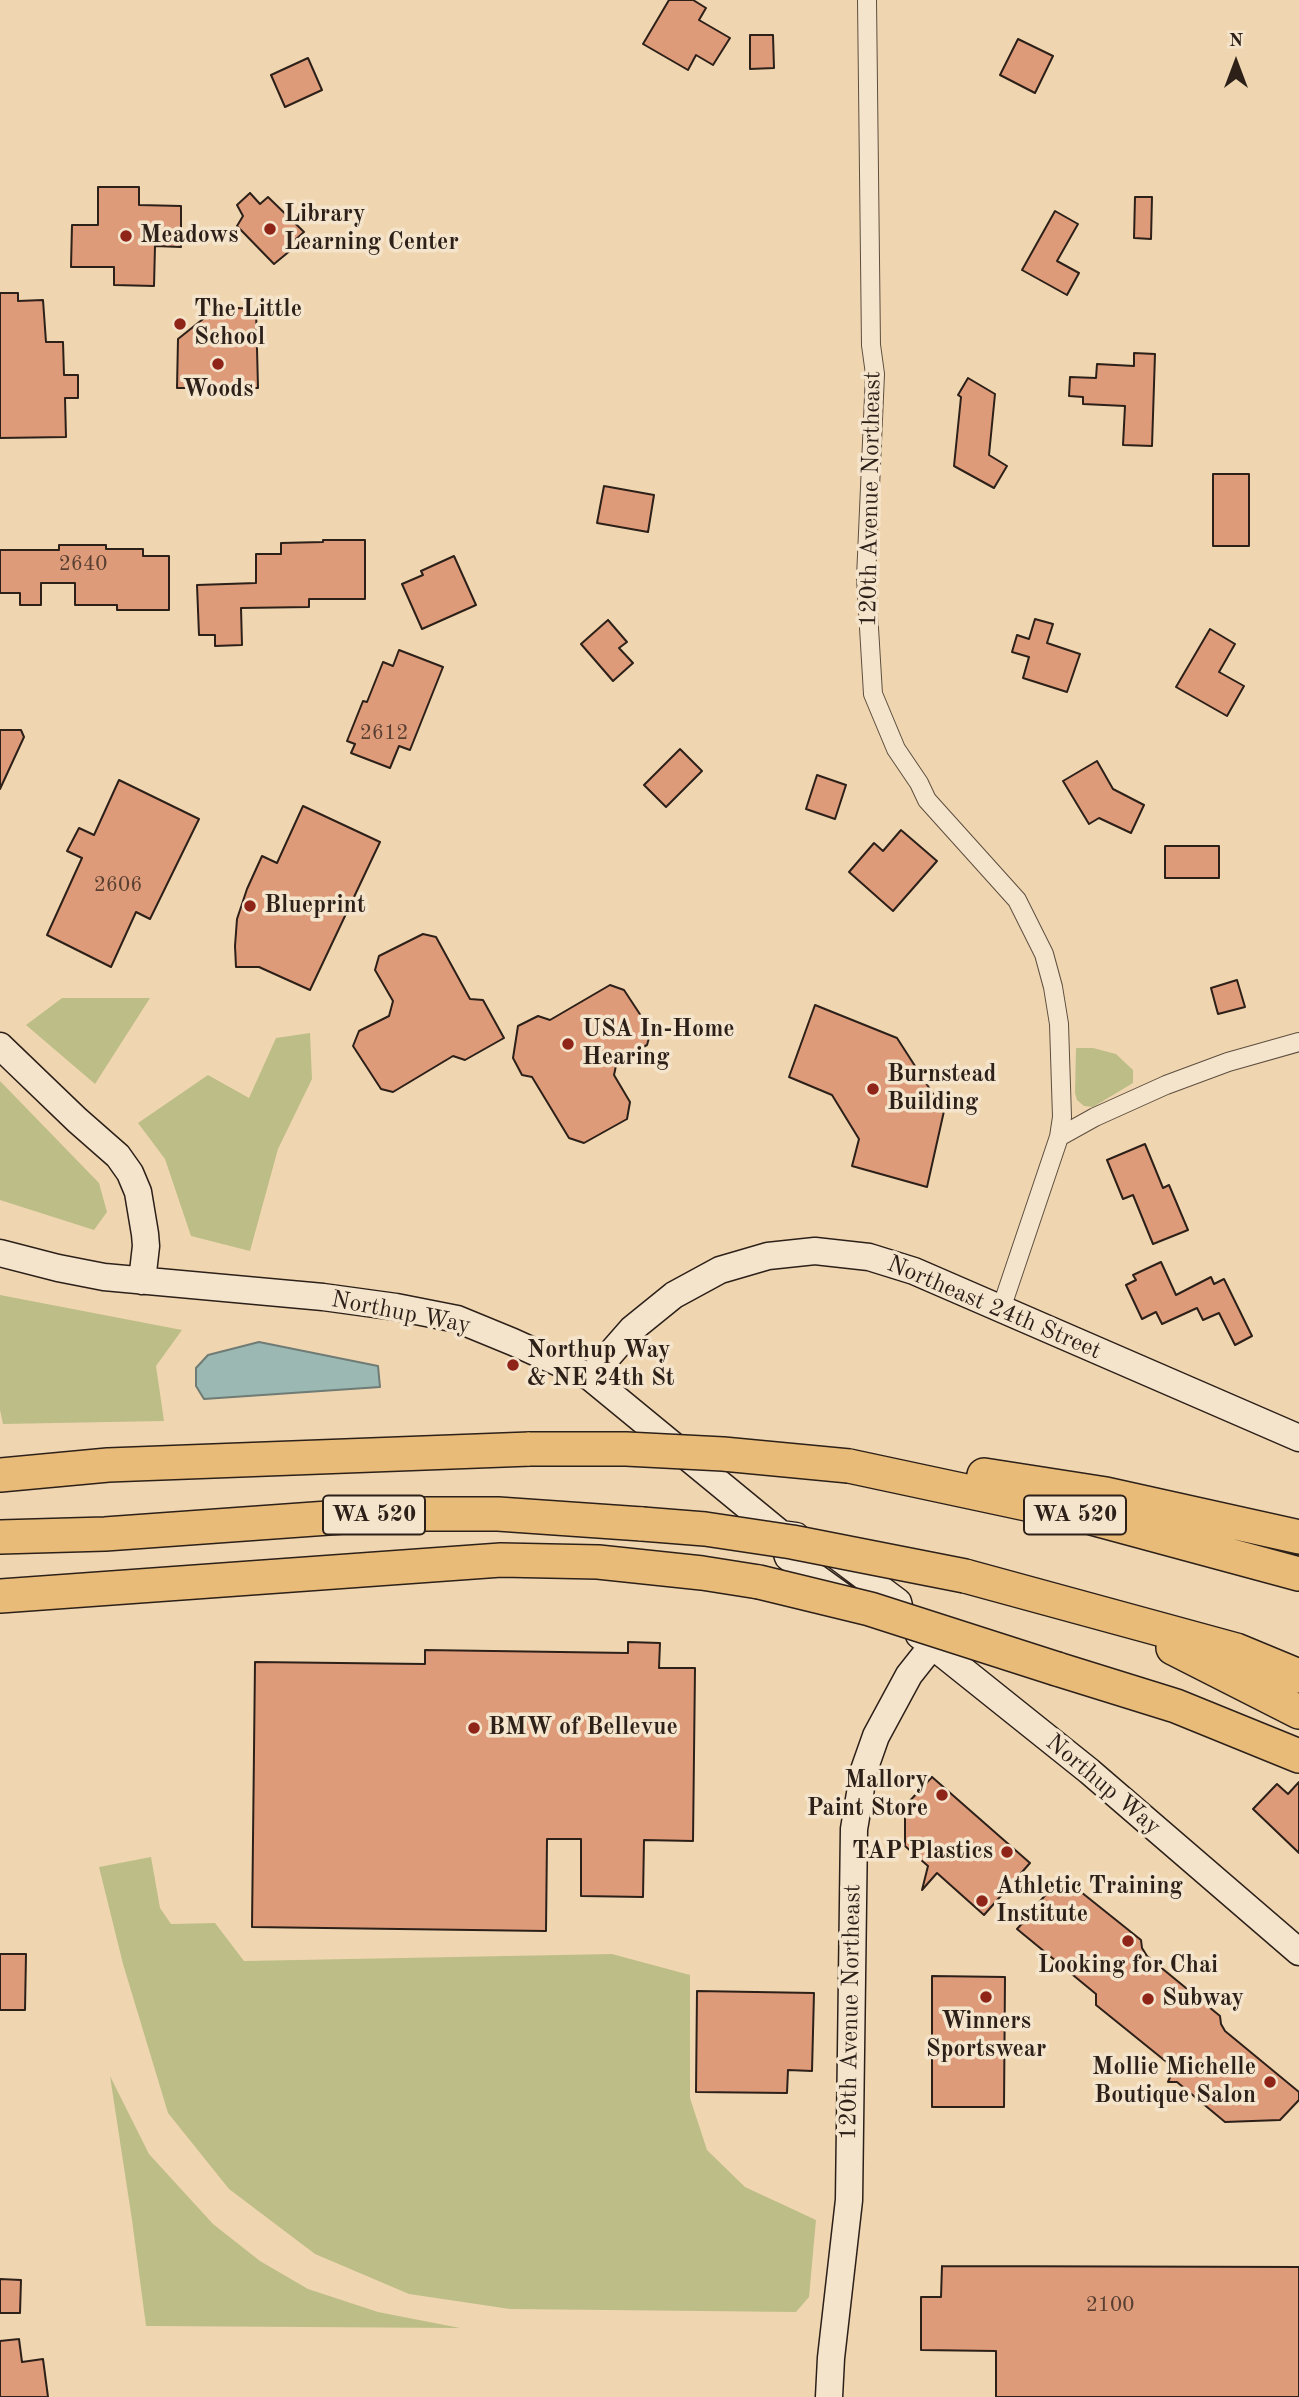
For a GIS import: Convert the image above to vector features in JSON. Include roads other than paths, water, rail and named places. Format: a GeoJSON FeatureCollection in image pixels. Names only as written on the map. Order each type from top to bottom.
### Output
{"type":"FeatureCollection","features":[{"type":"Feature","properties":{"kind":"highway","name":"WA 520"},"geometry":{"type":"LineString","coordinates":[[0,1475],[108,1465],[530,1449],[626,1448],[723,1454],[849,1466],[1092,1518],[1299,1574]]}},
{"type":"Feature","properties":{"kind":"highway"},"geometry":{"type":"LineString","coordinates":[[0,1463],[108,1465]]}},
{"type":"Feature","properties":{"kind":"highway"},"geometry":{"type":"LineString","coordinates":[[849,1466],[1001,1476],[1106,1494],[1299,1537]]}},
{"type":"Feature","properties":{"kind":"highway","name":"WA 520"},"geometry":{"type":"LineString","coordinates":[[0,1537],[105,1534],[356,1516],[427,1514],[498,1514],[705,1529],[792,1542],[965,1576],[1236,1650],[1299,1676]]}},
{"type":"Feature","properties":{"kind":"highway"},"geometry":{"type":"LineString","coordinates":[[0,1553],[105,1534]]}},
{"type":"Feature","properties":{"kind":"highway"},"geometry":{"type":"LineString","coordinates":[[0,1596],[501,1560],[598,1562],[702,1573],[759,1582],[870,1609],[1176,1706],[1299,1756]]}},
{"type":"Feature","properties":{"kind":"highway"},"geometry":{"type":"LineString","coordinates":[[1112,1617],[1299,1712]]}},
{"type":"Feature","properties":{"kind":"street","name":"120th Avenue Northeast"},"geometry":{"type":"LineString","coordinates":[[867,0],[872,345],[875,374],[866,578],[873,694],[896,749],[927,800],[1017,900],[1044,954],[1054,987],[1059,1024],[1062,1117],[1059,1137],[1001,1309]]}},
{"type":"Feature","properties":{"kind":"street"},"geometry":{"type":"LineString","coordinates":[[1059,1137],[1166,1085],[1228,1062],[1299,1042]]}},
{"type":"Feature","properties":{"kind":"street"},"geometry":{"type":"LineString","coordinates":[[0,1046],[76,1120],[118,1156],[130,1173],[138,1192],[145,1234],[142,1281]]}},
{"type":"Feature","properties":{"kind":"street","name":"Northeast 24th Street"},"geometry":{"type":"LineString","coordinates":[[590,1377],[632,1329],[674,1295],[720,1270],[768,1256],[815,1251],[869,1257],[914,1271],[1299,1438]]}},
{"type":"Feature","properties":{"kind":"street","name":"Northup Way"},"geometry":{"type":"LineString","coordinates":[[0,1253],[58,1268],[142,1281],[323,1297],[457,1319],[590,1377],[780,1534],[812,1538],[898,1602],[904,1623],[1089,1771],[1299,1952]]}},
{"type":"Feature","properties":{"kind":"street","name":"120th Avenue Northeast"},"geometry":{"type":"LineString","coordinates":[[829,2397],[849,2200],[854,1829],[864,1770],[876,1736],[909,1675],[932,1646]]}},
{"type":"Feature","properties":{"kind":"water"},"geometry":{"type":"Polygon","coordinates":[[[259,1342],[378,1366],[380,1387],[204,1399],[196,1386],[196,1368],[208,1355],[259,1342]]]}},
{"type":"Feature","properties":{"kind":"place","name":"Library Learning Center"},"geometry":{"type":"Point","coordinates":[270,229]}},
{"type":"Feature","properties":{"kind":"place","name":"Meadows"},"geometry":{"type":"Point","coordinates":[126,236]}},
{"type":"Feature","properties":{"kind":"place","name":"The Little School"},"geometry":{"type":"Point","coordinates":[180,324]}},
{"type":"Feature","properties":{"kind":"place","name":"Woods"},"geometry":{"type":"Point","coordinates":[218,364]}},
{"type":"Feature","properties":{"kind":"place","name":"Blueprint"},"geometry":{"type":"Point","coordinates":[250,906]}},
{"type":"Feature","properties":{"kind":"place","name":"USA In-Home Hearing"},"geometry":{"type":"Point","coordinates":[568,1044]}},
{"type":"Feature","properties":{"kind":"place","name":"Burnstead Building"},"geometry":{"type":"Point","coordinates":[873,1089]}},
{"type":"Feature","properties":{"kind":"place","name":"Northup Way & NE 24th St"},"geometry":{"type":"Point","coordinates":[513,1365]}},
{"type":"Feature","properties":{"kind":"place","name":"BMW of Bellevue"},"geometry":{"type":"Point","coordinates":[474,1728]}},
{"type":"Feature","properties":{"kind":"place","name":"Mallory Paint Store"},"geometry":{"type":"Point","coordinates":[942,1795]}},
{"type":"Feature","properties":{"kind":"place","name":"TAP Plastics"},"geometry":{"type":"Point","coordinates":[1007,1852]}},
{"type":"Feature","properties":{"kind":"place","name":"Athletic Training Institute"},"geometry":{"type":"Point","coordinates":[982,1901]}},
{"type":"Feature","properties":{"kind":"place","name":"Looking for Chai"},"geometry":{"type":"Point","coordinates":[1128,1941]}},
{"type":"Feature","properties":{"kind":"place","name":"Winners Sportswear"},"geometry":{"type":"Point","coordinates":[986,1997]}},
{"type":"Feature","properties":{"kind":"place","name":"Subway"},"geometry":{"type":"Point","coordinates":[1148,1999]}},
{"type":"Feature","properties":{"kind":"place","name":"Mollie Michelle Boutique Salon"},"geometry":{"type":"Point","coordinates":[1270,2082]}}]}
